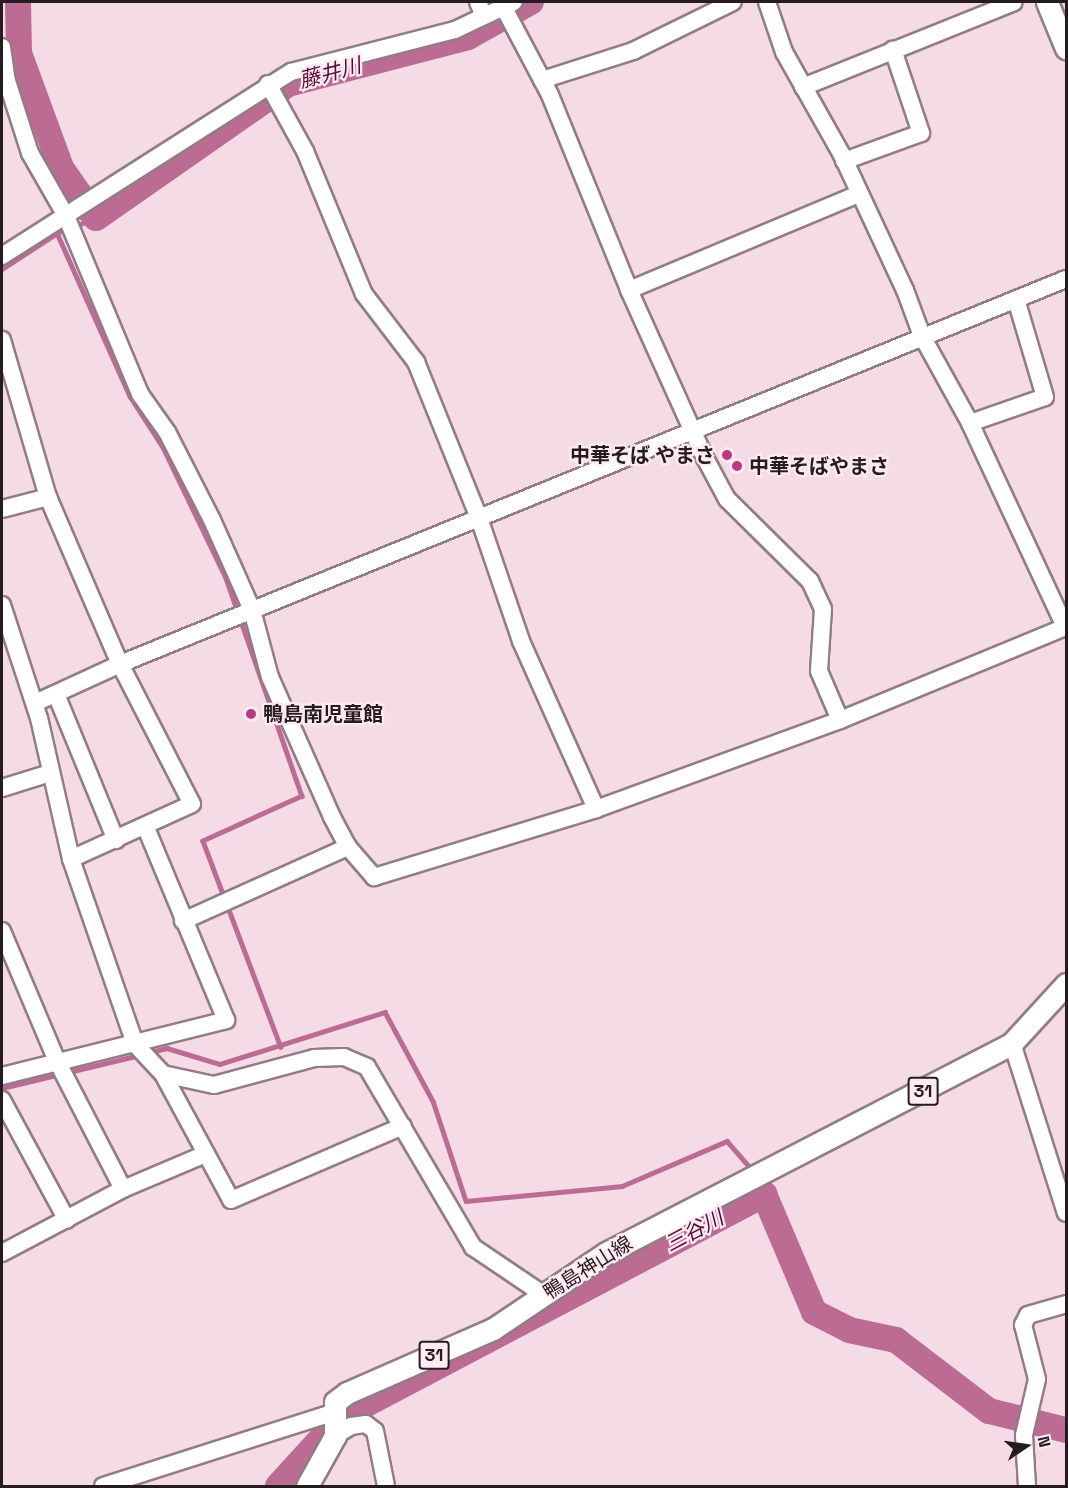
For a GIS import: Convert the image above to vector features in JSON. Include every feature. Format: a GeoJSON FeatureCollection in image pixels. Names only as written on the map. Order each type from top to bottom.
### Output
{"type":"FeatureCollection","features":[{"type":"Feature","properties":{"kind":"main road"},"geometry":{"type":"LineString","coordinates":[[1056,10],[1066,48]]}},
{"type":"Feature","properties":{"kind":"main road","name":"鴨島神山線"},"geometry":{"type":"LineString","coordinates":[[307,1486],[334,1424],[335,1402],[347,1393],[493,1329],[606,1253],[1012,1043],[1066,984]]}},
{"type":"Feature","properties":{"kind":"street"},"geometry":{"type":"LineString","coordinates":[[542,80],[633,51],[733,2]]}},
{"type":"Feature","properties":{"kind":"street"},"geometry":{"type":"LineString","coordinates":[[2,47],[7,81],[30,153],[66,216],[140,394],[172,442],[241,615],[348,847],[374,877],[596,809],[840,720],[1066,627],[970,423],[922,336],[905,290],[844,161],[784,52],[767,2]]}},
{"type":"Feature","properties":{"kind":"street"},"geometry":{"type":"LineString","coordinates":[[803,87],[1014,2]]}},
{"type":"Feature","properties":{"kind":"street"},"geometry":{"type":"LineString","coordinates":[[2,256],[272,90],[291,72],[455,30],[481,9],[508,10],[542,80],[629,290],[693,432],[727,499],[810,581],[823,609],[819,671],[840,720]]}},
{"type":"Feature","properties":{"kind":"street"},"geometry":{"type":"LineString","coordinates":[[844,161],[921,133],[893,50]]}},
{"type":"Feature","properties":{"kind":"street"},"geometry":{"type":"LineString","coordinates":[[272,90],[305,151],[364,294],[416,362],[479,518],[520,641],[596,809]]}},
{"type":"Feature","properties":{"kind":"street"},"geometry":{"type":"LineString","coordinates":[[629,290],[859,194]]}},
{"type":"Feature","properties":{"kind":"street"},"geometry":{"type":"LineString","coordinates":[[35,703],[120,664],[1066,279]]}},
{"type":"Feature","properties":{"kind":"street"},"geometry":{"type":"LineString","coordinates":[[970,423],[1045,397],[1016,299]]}},
{"type":"Feature","properties":{"kind":"street"},"geometry":{"type":"LineString","coordinates":[[2,340],[48,498],[120,664],[192,804],[146,828],[71,859]]}},
{"type":"Feature","properties":{"kind":"street"},"geometry":{"type":"LineString","coordinates":[[2,509],[48,498]]}},
{"type":"Feature","properties":{"kind":"street"},"geometry":{"type":"LineString","coordinates":[[2,605],[35,703],[71,859],[135,1044],[163,1074],[231,1200],[403,1126]]}},
{"type":"Feature","properties":{"kind":"street"},"geometry":{"type":"LineString","coordinates":[[56,694],[116,840]]}},
{"type":"Feature","properties":{"kind":"street"},"geometry":{"type":"LineString","coordinates":[[2,788],[50,773]]}},
{"type":"Feature","properties":{"kind":"street"},"geometry":{"type":"LineString","coordinates":[[2,1076],[57,1060],[135,1044],[226,1020],[146,828]]}},
{"type":"Feature","properties":{"kind":"street"},"geometry":{"type":"LineString","coordinates":[[183,921],[348,847]]}},
{"type":"Feature","properties":{"kind":"street"},"geometry":{"type":"LineString","coordinates":[[2,931],[57,1060],[123,1189]]}},
{"type":"Feature","properties":{"kind":"street"},"geometry":{"type":"LineString","coordinates":[[1012,1043],[1066,1213]]}},
{"type":"Feature","properties":{"kind":"street"},"geometry":{"type":"LineString","coordinates":[[163,1074],[214,1085],[314,1058],[344,1057],[367,1066],[473,1247],[544,1295]]}},
{"type":"Feature","properties":{"kind":"street"},"geometry":{"type":"LineString","coordinates":[[2,1100],[67,1220]]}},
{"type":"Feature","properties":{"kind":"street"},"geometry":{"type":"LineString","coordinates":[[2,1253],[123,1189],[206,1154]]}},
{"type":"Feature","properties":{"kind":"street"},"geometry":{"type":"LineString","coordinates":[[1027,1486],[1024,1435],[1037,1379],[1023,1325],[1028,1315],[1066,1304]]}},
{"type":"Feature","properties":{"kind":"street"},"geometry":{"type":"LineString","coordinates":[[103,1486],[334,1424],[351,1426],[366,1424],[375,1431],[386,1486]]}},
{"type":"Feature","properties":{"kind":"waterway","name":"藤井川"},"geometry":{"type":"LineString","coordinates":[[18,2],[19,53],[61,168],[82,198]]}},
{"type":"Feature","properties":{"kind":"waterway","name":"藤井川"},"geometry":{"type":"LineString","coordinates":[[90,211],[96,218],[288,84],[468,37],[531,2]]}},
{"type":"Feature","properties":{"kind":"waterway"},"geometry":{"type":"LineString","coordinates":[[2,269],[57,233],[96,218]]}},
{"type":"Feature","properties":{"kind":"waterway"},"geometry":{"type":"LineString","coordinates":[[57,233],[130,396],[163,447],[226,578],[302,796],[203,841],[281,1047]]}},
{"type":"Feature","properties":{"kind":"waterway"},"geometry":{"type":"LineString","coordinates":[[147,1053],[167,1048],[220,1064],[385,1012],[433,1101],[466,1201],[622,1186],[727,1141],[752,1170]]}},
{"type":"Feature","properties":{"kind":"waterway"},"geometry":{"type":"LineString","coordinates":[[2,1088],[139,1055]]}},
{"type":"Feature","properties":{"kind":"waterway"},"geometry":{"type":"LineString","coordinates":[[757,1180],[764,1194]]}},
{"type":"Feature","properties":{"kind":"waterway","name":"三谷川"},"geometry":{"type":"LineString","coordinates":[[278,1486],[340,1418],[764,1194],[814,1312],[849,1330],[896,1340],[989,1411],[1066,1430]]}},
{"type":"Feature","properties":{"kind":"place","name":"中華そば やまさ"},"geometry":{"type":"Point","coordinates":[727,455]}},
{"type":"Feature","properties":{"kind":"place","name":"中華そばやまさ"},"geometry":{"type":"Point","coordinates":[737,466]}},
{"type":"Feature","properties":{"kind":"place","name":"鴨島南児童館"},"geometry":{"type":"Point","coordinates":[251,714]}}]}
